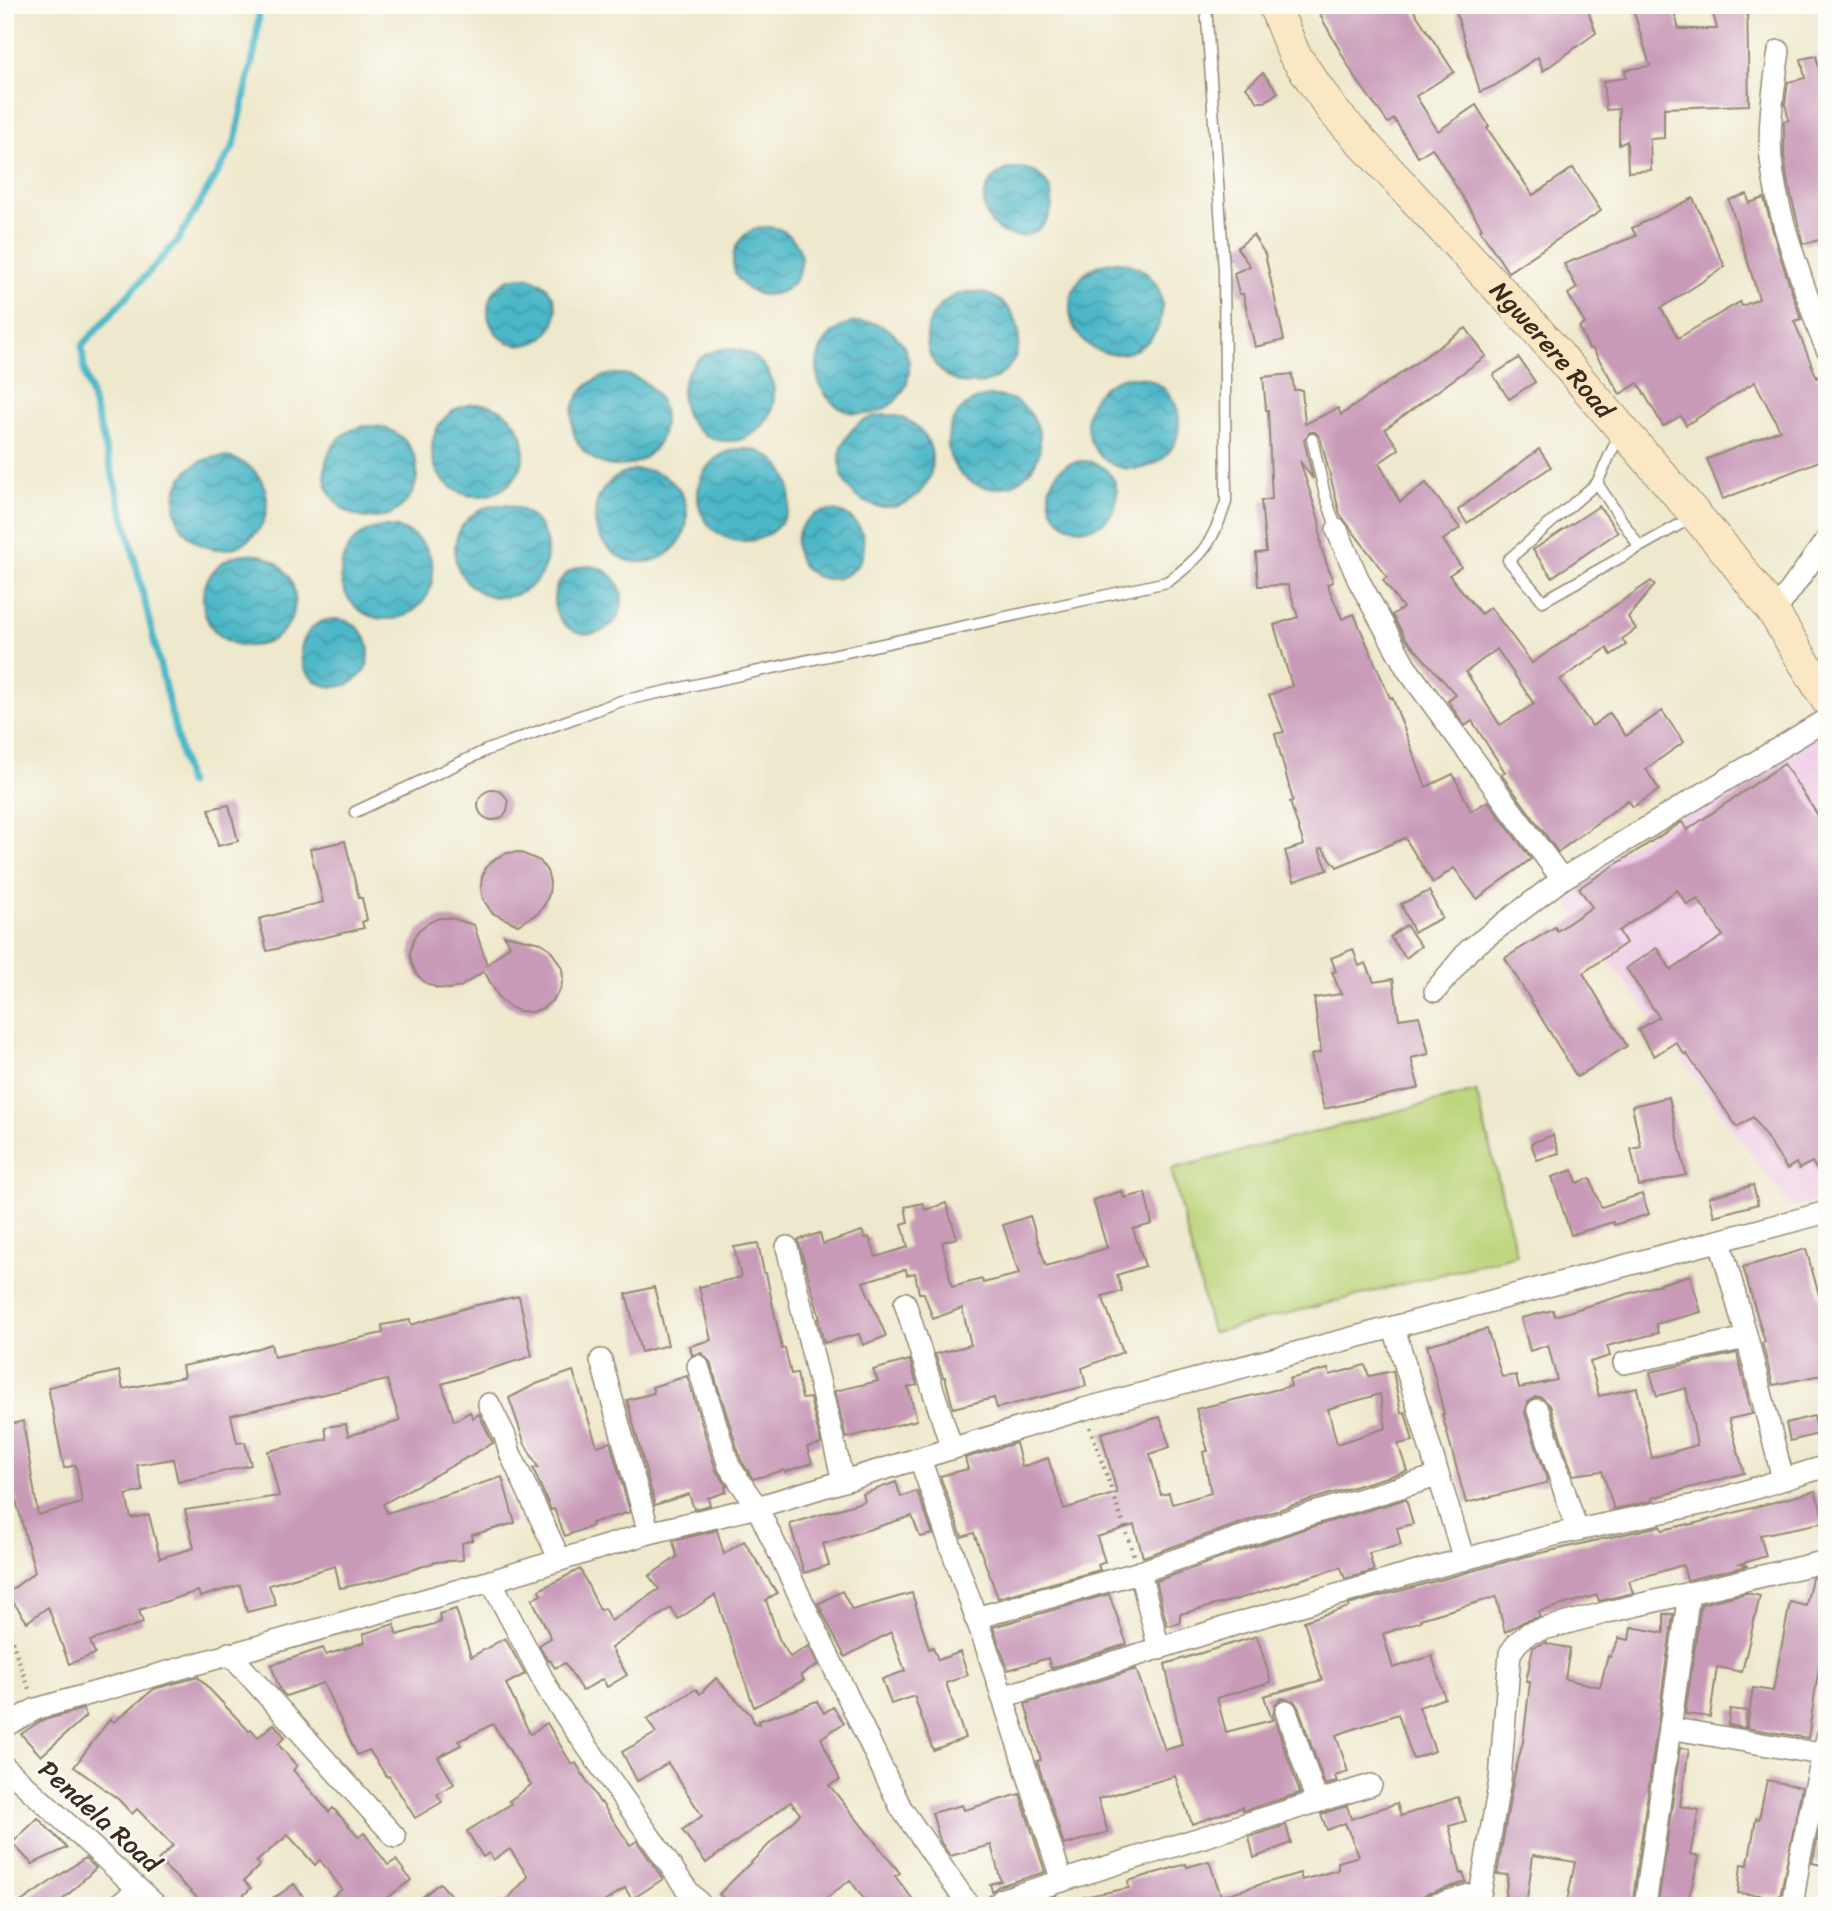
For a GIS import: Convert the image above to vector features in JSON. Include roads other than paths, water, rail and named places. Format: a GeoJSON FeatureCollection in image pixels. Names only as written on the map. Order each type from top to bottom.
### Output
{"type":"FeatureCollection","features":[{"type":"Feature","properties":{"kind":"street","name":"Ngwerere Road"},"geometry":{"type":"LineString","coordinates":[[1274,5],[1294,54],[1333,111],[1536,329],[1695,515],[1774,613],[1827,700]]}},
{"type":"Feature","properties":{"kind":"street"},"geometry":{"type":"LineString","coordinates":[[1779,51],[1771,107],[1771,158],[1778,202],[1827,349]]}},
{"type":"Feature","properties":{"kind":"street"},"geometry":{"type":"LineString","coordinates":[[1337,530],[1359,580],[1408,668],[1562,879]]}},
{"type":"Feature","properties":{"kind":"street"},"geometry":{"type":"LineString","coordinates":[[1774,613],[1827,539]]}},
{"type":"Feature","properties":{"kind":"street"},"geometry":{"type":"LineString","coordinates":[[1435,991],[1469,950],[1562,879],[1827,719]]}},
{"type":"Feature","properties":{"kind":"street"},"geometry":{"type":"LineString","coordinates":[[5,1726],[36,1709],[491,1581],[649,1533],[757,1507],[1084,1409],[1827,1212]]}},
{"type":"Feature","properties":{"kind":"street"},"geometry":{"type":"LineString","coordinates":[[1720,1241],[1783,1479]]}},
{"type":"Feature","properties":{"kind":"street"},"geometry":{"type":"LineString","coordinates":[[787,1247],[843,1481]]}},
{"type":"Feature","properties":{"kind":"street"},"geometry":{"type":"LineString","coordinates":[[905,1303],[952,1449]]}},
{"type":"Feature","properties":{"kind":"street"},"geometry":{"type":"LineString","coordinates":[[1394,1328],[1464,1560]]}},
{"type":"Feature","properties":{"kind":"street"},"geometry":{"type":"LineString","coordinates":[[1624,1363],[1747,1338]]}},
{"type":"Feature","properties":{"kind":"street"},"geometry":{"type":"LineString","coordinates":[[601,1360],[649,1533]]}},
{"type":"Feature","properties":{"kind":"street"},"geometry":{"type":"LineString","coordinates":[[698,1366],[729,1466],[757,1507],[901,1808],[969,1906]]}},
{"type":"Feature","properties":{"kind":"street"},"geometry":{"type":"LineString","coordinates":[[489,1404],[560,1560]]}},
{"type":"Feature","properties":{"kind":"street"},"geometry":{"type":"LineString","coordinates":[[1538,1410],[1577,1530]]}},
{"type":"Feature","properties":{"kind":"street"},"geometry":{"type":"LineString","coordinates":[[920,1459],[1062,1881]]}},
{"type":"Feature","properties":{"kind":"street"},"geometry":{"type":"LineString","coordinates":[[1002,1697],[1400,1576],[1577,1530],[1710,1502],[1827,1466]]}},
{"type":"Feature","properties":{"kind":"street"},"geometry":{"type":"LineString","coordinates":[[975,1618],[1140,1572],[1297,1518],[1438,1476]]}},
{"type":"Feature","properties":{"kind":"street"},"geometry":{"type":"LineString","coordinates":[[1431,1906],[1479,1899],[1500,1780],[1510,1653],[1518,1642],[1529,1633],[1827,1561]]}},
{"type":"Feature","properties":{"kind":"street"},"geometry":{"type":"LineString","coordinates":[[1140,1572],[1159,1648]]}},
{"type":"Feature","properties":{"kind":"street"},"geometry":{"type":"LineString","coordinates":[[491,1581],[551,1695],[688,1891],[702,1906]]}},
{"type":"Feature","properties":{"kind":"street"},"geometry":{"type":"LineString","coordinates":[[1645,1906],[1689,1593]]}},
{"type":"Feature","properties":{"kind":"street"},"geometry":{"type":"LineString","coordinates":[[229,1653],[395,1837]]}},
{"type":"Feature","properties":{"kind":"street"},"geometry":{"type":"LineString","coordinates":[[1286,1712],[1317,1802]]}},
{"type":"Feature","properties":{"kind":"street"},"geometry":{"type":"LineString","coordinates":[[1669,1728],[1826,1749],[1800,1856],[1792,1906]]}},
{"type":"Feature","properties":{"kind":"street","name":"Pendela Road"},"geometry":{"type":"LineString","coordinates":[[5,1767],[157,1906]]}},
{"type":"Feature","properties":{"kind":"street"},"geometry":{"type":"LineString","coordinates":[[995,1906],[1003,1899],[1371,1785]]}},
{"type":"Feature","properties":{"kind":"street"},"geometry":{"type":"LineString","coordinates":[[117,1906],[139,1889]]}},
{"type":"Feature","properties":{"kind":"lane"},"geometry":{"type":"LineString","coordinates":[[355,812],[487,750],[621,701],[1167,582],[1194,563],[1216,533],[1226,502],[1224,270],[1206,5]]}},
{"type":"Feature","properties":{"kind":"lane"},"geometry":{"type":"LineString","coordinates":[[1622,429],[1597,483],[1508,560],[1543,601],[1695,515]]}},
{"type":"Feature","properties":{"kind":"lane"},"geometry":{"type":"LineString","coordinates":[[1312,439],[1325,495],[1337,530]]}},
{"type":"Feature","properties":{"kind":"lane"},"geometry":{"type":"LineString","coordinates":[[1597,483],[1639,546]]}},
{"type":"Feature","properties":{"kind":"water"},"geometry":{"type":"Polygon","coordinates":[[[1011,168],[1025,168],[1037,173],[1047,183],[1052,202],[1047,221],[1037,231],[1025,236],[1011,236],[999,231],[989,221],[984,209],[984,195],[989,183],[999,173],[1011,168]]]}},
{"type":"Feature","properties":{"kind":"water"},"geometry":{"type":"Polygon","coordinates":[[[760,227],[774,227],[786,232],[796,242],[801,261],[796,280],[786,290],[774,295],[760,295],[748,290],[738,280],[733,268],[733,254],[738,242],[748,232],[760,227]]]}},
{"type":"Feature","properties":{"kind":"water"},"geometry":{"type":"Polygon","coordinates":[[[1107,262],[1125,262],[1142,269],[1155,282],[1162,299],[1162,317],[1155,334],[1142,347],[1125,354],[1107,354],[1090,347],[1077,334],[1070,317],[1070,299],[1077,282],[1090,269],[1107,262]]]}},
{"type":"Feature","properties":{"kind":"water"},"geometry":{"type":"Polygon","coordinates":[[[515,277],[529,277],[541,282],[551,292],[556,311],[551,330],[541,340],[529,345],[515,345],[503,340],[493,330],[488,318],[488,304],[493,292],[503,282],[515,277]]]}},
{"type":"Feature","properties":{"kind":"water"},"geometry":{"type":"Polygon","coordinates":[[[964,292],[982,292],[999,299],[1012,312],[1019,329],[1019,347],[1012,364],[999,377],[982,384],[964,384],[947,377],[934,364],[927,347],[927,329],[934,312],[947,299],[964,292]]]}},
{"type":"Feature","properties":{"kind":"water"},"geometry":{"type":"Polygon","coordinates":[[[854,322],[872,322],[889,329],[902,342],[909,359],[909,377],[902,394],[889,407],[872,414],[854,414],[837,407],[824,394],[817,377],[817,359],[824,342],[837,329],[854,322]]]}},
{"type":"Feature","properties":{"kind":"water"},"geometry":{"type":"Polygon","coordinates":[[[719,349],[737,349],[754,356],[767,369],[774,386],[774,404],[767,421],[754,434],[737,441],[719,441],[702,434],[689,421],[682,404],[682,386],[689,369],[702,356],[719,349]]]}},
{"type":"Feature","properties":{"kind":"water"},"geometry":{"type":"Polygon","coordinates":[[[609,374],[627,374],[644,381],[657,394],[664,411],[664,429],[657,446],[644,459],[627,466],[609,466],[592,459],[579,446],[572,429],[572,411],[579,394],[592,381],[609,374]]]}},
{"type":"Feature","properties":{"kind":"water"},"geometry":{"type":"Polygon","coordinates":[[[1124,377],[1142,377],[1159,384],[1172,397],[1179,414],[1179,432],[1172,449],[1159,462],[1142,469],[1124,469],[1107,462],[1094,449],[1087,432],[1087,414],[1094,397],[1107,384],[1124,377]]]}},
{"type":"Feature","properties":{"kind":"water"},"geometry":{"type":"Polygon","coordinates":[[[985,396],[1003,396],[1020,403],[1033,416],[1040,433],[1040,451],[1033,468],[1020,481],[1003,488],[985,488],[968,481],[955,468],[948,451],[948,433],[955,416],[968,403],[985,396]]]}},
{"type":"Feature","properties":{"kind":"water"},"geometry":{"type":"Polygon","coordinates":[[[469,404],[487,404],[504,411],[517,424],[524,441],[524,459],[517,476],[504,489],[487,496],[469,496],[452,489],[439,476],[432,459],[432,441],[439,424],[452,411],[469,404]]]}},
{"type":"Feature","properties":{"kind":"water"},"geometry":{"type":"Polygon","coordinates":[[[877,415],[895,415],[912,422],[925,435],[932,452],[932,470],[925,487],[912,500],[895,507],[877,507],[860,500],[847,487],[840,470],[840,452],[847,435],[860,422],[877,415]]]}},
{"type":"Feature","properties":{"kind":"water"},"geometry":{"type":"Polygon","coordinates":[[[362,426],[380,426],[397,433],[410,446],[417,463],[417,481],[410,498],[397,511],[380,518],[362,518],[345,511],[332,498],[325,481],[325,463],[332,446],[345,433],[362,426]]]}},
{"type":"Feature","properties":{"kind":"water"},"geometry":{"type":"Polygon","coordinates":[[[735,449],[753,449],[770,456],[783,469],[790,486],[790,504],[783,521],[770,534],[753,541],[735,541],[718,534],[705,521],[698,504],[698,486],[705,469],[718,456],[735,449]]]}},
{"type":"Feature","properties":{"kind":"water"},"geometry":{"type":"Polygon","coordinates":[[[212,457],[230,457],[247,464],[260,477],[267,494],[267,512],[260,529],[247,542],[230,549],[212,549],[195,542],[182,529],[175,512],[175,494],[182,477],[195,464],[212,457]]]}},
{"type":"Feature","properties":{"kind":"water"},"geometry":{"type":"Polygon","coordinates":[[[1076,461],[1090,461],[1102,466],[1112,476],[1117,495],[1112,514],[1102,524],[1090,529],[1076,529],[1064,524],[1054,514],[1049,502],[1049,488],[1054,476],[1064,466],[1076,461]]]}},
{"type":"Feature","properties":{"kind":"water"},"geometry":{"type":"Polygon","coordinates":[[[632,470],[650,470],[667,477],[680,490],[687,507],[687,525],[680,542],[667,555],[650,562],[632,562],[615,555],[602,542],[595,525],[595,507],[602,490],[615,477],[632,470]]]}},
{"type":"Feature","properties":{"kind":"water"},"geometry":{"type":"Polygon","coordinates":[[[492,505],[510,505],[527,512],[540,525],[547,542],[547,560],[540,577],[527,590],[510,597],[492,597],[475,590],[462,577],[455,560],[455,542],[462,525],[475,512],[492,505]]]}},
{"type":"Feature","properties":{"kind":"water"},"geometry":{"type":"Polygon","coordinates":[[[823,511],[837,511],[849,516],[859,526],[864,545],[859,564],[849,574],[837,579],[823,579],[811,574],[801,564],[796,552],[796,538],[801,526],[811,516],[823,511]]]}},
{"type":"Feature","properties":{"kind":"water"},"geometry":{"type":"Polygon","coordinates":[[[378,527],[396,527],[413,534],[426,547],[433,564],[433,582],[426,599],[413,612],[396,619],[378,619],[361,612],[348,599],[341,582],[341,564],[348,547],[361,534],[378,527]]]}},
{"type":"Feature","properties":{"kind":"water"},"geometry":{"type":"Polygon","coordinates":[[[240,554],[258,554],[275,561],[288,574],[295,591],[295,609],[288,626],[275,639],[258,646],[240,646],[223,639],[210,626],[203,609],[203,591],[210,574],[223,561],[240,554]]]}},
{"type":"Feature","properties":{"kind":"water"},"geometry":{"type":"Polygon","coordinates":[[[581,566],[595,566],[607,571],[617,581],[622,600],[617,619],[607,629],[595,634],[581,634],[569,629],[559,619],[554,607],[554,593],[559,581],[569,571],[581,566]]]}},
{"type":"Feature","properties":{"kind":"water"},"geometry":{"type":"Polygon","coordinates":[[[328,619],[342,619],[354,624],[364,634],[369,653],[364,672],[354,682],[342,687],[328,687],[316,682],[306,672],[301,660],[301,646],[306,634],[316,624],[328,619]]]}},
{"type":"Feature","properties":{"kind":"waterway"},"geometry":{"type":"LineString","coordinates":[[188,784],[130,539],[84,369],[82,346],[178,240],[234,145],[255,49],[260,5]]}}]}
